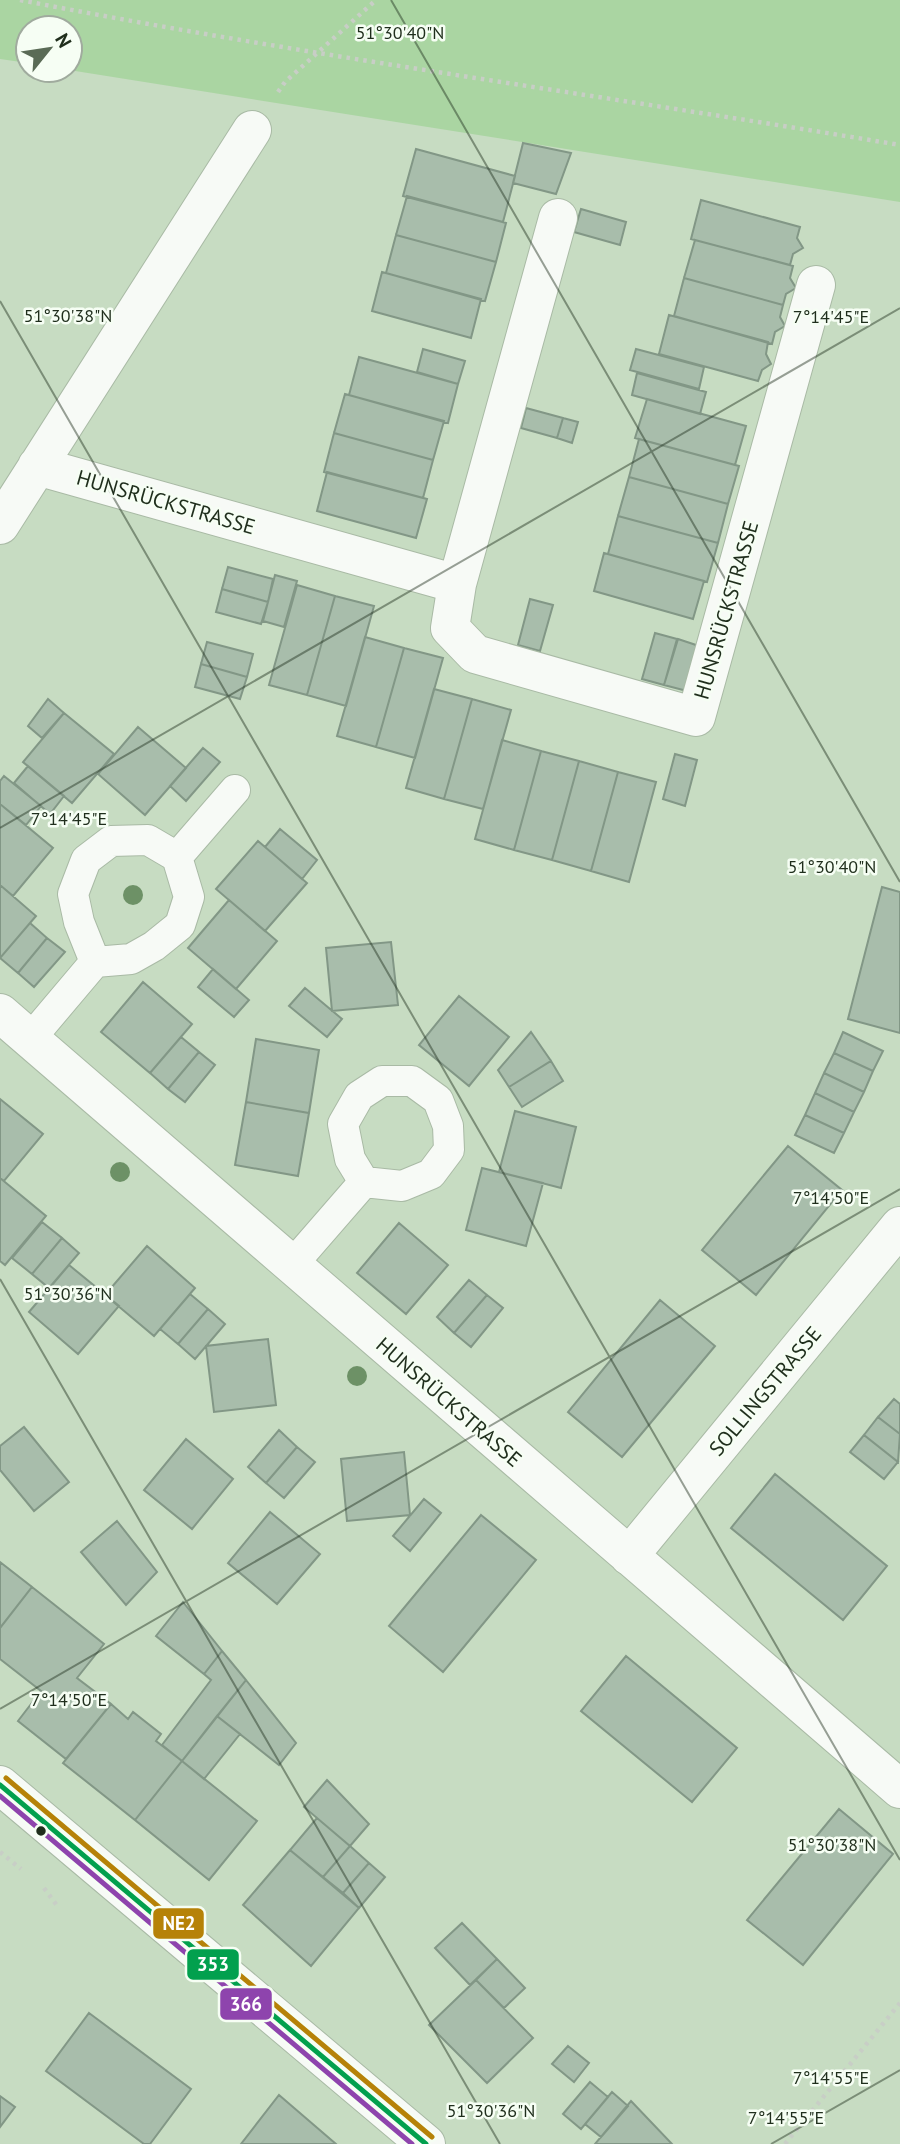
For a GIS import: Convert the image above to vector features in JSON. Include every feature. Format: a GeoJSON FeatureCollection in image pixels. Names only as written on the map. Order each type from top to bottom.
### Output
{"type":"FeatureCollection","features":[{"type":"Feature","properties":{"kind":"street"},"geometry":{"type":"LineString","coordinates":[[0,525],[251,130]]}},
{"type":"Feature","properties":{"kind":"street","name":"HUNSRÜCKSTRASSE"},"geometry":{"type":"LineString","coordinates":[[558,218],[457,584],[450,628],[475,654],[696,717],[816,285]]}},
{"type":"Feature","properties":{"kind":"street","name":"HUNSRÜCKSTRASSE"},"geometry":{"type":"LineString","coordinates":[[37,466],[457,584]]}},
{"type":"Feature","properties":{"kind":"street","name":"HUNSRÜCKSTRASSE"},"geometry":{"type":"LineString","coordinates":[[0,1013],[290,1266],[900,1789]]}},
{"type":"Feature","properties":{"kind":"street","name":"SOLLINGSTRASSE"},"geometry":{"type":"LineString","coordinates":[[629,1556],[900,1226]]}},
{"type":"Feature","properties":{"kind":"street"},"geometry":{"type":"LineString","coordinates":[[0,1785],[426,2144]]}},
{"type":"Feature","properties":{"kind":"lane"},"geometry":{"type":"LineString","coordinates":[[177,857],[235,790]]}},
{"type":"Feature","properties":{"kind":"lane"},"geometry":{"type":"LineString","coordinates":[[30,1039],[95,962],[131,959],[154,946],[180,925],[189,897],[177,857],[148,840],[111,841],[86,860],[73,894],[79,922],[95,962]]}},
{"type":"Feature","properties":{"kind":"lane"},"geometry":{"type":"LineString","coordinates":[[290,1266],[364,1182]]}},
{"type":"Feature","properties":{"kind":"path"},"geometry":{"type":"LineString","coordinates":[[21,0],[318,53],[657,104],[900,145]]}},
{"type":"Feature","properties":{"kind":"path"},"geometry":{"type":"LineString","coordinates":[[251,130],[285,82],[376,0]]}},
{"type":"Feature","properties":{"kind":"path"},"geometry":{"type":"LineString","coordinates":[[0,1852],[28,1875]]}},
{"type":"Feature","properties":{"kind":"path"},"geometry":{"type":"LineString","coordinates":[[37,1882],[58,1908]]}},
{"type":"Feature","properties":{"kind":"path"},"geometry":{"type":"LineString","coordinates":[[785,2144],[900,2003]]}},
{"type":"Feature","properties":{"kind":"green space"},"geometry":{"type":"Polygon","coordinates":[[[0,0],[900,0],[900,202],[84,72],[84,14],[14,14],[14,61],[0,59],[0,0]]]}},
{"type":"Feature","properties":{"kind":"building"},"geometry":{"type":"Polygon","coordinates":[[[523,143],[571,153],[556,194],[513,183],[523,143]]]}},
{"type":"Feature","properties":{"kind":"building"},"geometry":{"type":"Polygon","coordinates":[[[416,149],[515,176],[503,222],[403,196],[416,149]]]}},
{"type":"Feature","properties":{"kind":"building"},"geometry":{"type":"Polygon","coordinates":[[[407,196],[506,223],[496,262],[396,235],[407,196]]]}},
{"type":"Feature","properties":{"kind":"building"},"geometry":{"type":"Polygon","coordinates":[[[701,200],[800,227],[797,238],[803,248],[793,254],[790,265],[691,239],[701,200]]]}},
{"type":"Feature","properties":{"kind":"building"},"geometry":{"type":"Polygon","coordinates":[[[581,209],[626,222],[620,245],[574,232],[581,209]]]}},
{"type":"Feature","properties":{"kind":"building"},"geometry":{"type":"Polygon","coordinates":[[[396,235],[496,262],[485,301],[386,273],[396,235]]]}},
{"type":"Feature","properties":{"kind":"building"},"geometry":{"type":"Polygon","coordinates":[[[695,240],[793,266],[790,278],[796,288],[786,294],[783,305],[684,278],[695,240]]]}},
{"type":"Feature","properties":{"kind":"building"},"geometry":{"type":"Polygon","coordinates":[[[382,272],[481,299],[471,338],[372,311],[382,272]]]}},
{"type":"Feature","properties":{"kind":"building"},"geometry":{"type":"Polygon","coordinates":[[[684,278],[783,305],[780,317],[785,326],[775,332],[772,344],[674,316],[684,278]]]}},
{"type":"Feature","properties":{"kind":"building"},"geometry":{"type":"Polygon","coordinates":[[[669,315],[768,342],[766,354],[771,364],[762,370],[758,381],[659,354],[669,315]]]}},
{"type":"Feature","properties":{"kind":"building"},"geometry":{"type":"Polygon","coordinates":[[[423,349],[465,361],[458,384],[417,372],[423,349]]]}},
{"type":"Feature","properties":{"kind":"building"},"geometry":{"type":"Polygon","coordinates":[[[636,349],[704,367],[699,389],[630,370],[636,349]]]}},
{"type":"Feature","properties":{"kind":"building"},"geometry":{"type":"Polygon","coordinates":[[[359,357],[458,384],[448,423],[349,395],[359,357]]]}},
{"type":"Feature","properties":{"kind":"building"},"geometry":{"type":"Polygon","coordinates":[[[637,373],[706,392],[700,414],[632,395],[637,373]]]}},
{"type":"Feature","properties":{"kind":"building"},"geometry":{"type":"Polygon","coordinates":[[[345,394],[444,421],[433,460],[334,433],[345,394]]]}},
{"type":"Feature","properties":{"kind":"building"},"geometry":{"type":"Polygon","coordinates":[[[647,399],[746,426],[735,465],[635,438],[647,399]]]}},
{"type":"Feature","properties":{"kind":"building"},"geometry":{"type":"Polygon","coordinates":[[[526,408],[563,418],[557,438],[521,428],[526,408]]]}},
{"type":"Feature","properties":{"kind":"building"},"geometry":{"type":"Polygon","coordinates":[[[563,418],[578,422],[572,443],[557,438],[563,418]]]}},
{"type":"Feature","properties":{"kind":"building"},"geometry":{"type":"Polygon","coordinates":[[[334,433],[433,460],[423,498],[324,472],[334,433]]]}},
{"type":"Feature","properties":{"kind":"building"},"geometry":{"type":"Polygon","coordinates":[[[639,439],[739,466],[728,504],[629,477],[639,439]]]}},
{"type":"Feature","properties":{"kind":"building"},"geometry":{"type":"Polygon","coordinates":[[[327,472],[427,499],[416,538],[317,511],[327,472]]]}},
{"type":"Feature","properties":{"kind":"building"},"geometry":{"type":"Polygon","coordinates":[[[629,477],[728,504],[718,543],[618,516],[629,477]]]}},
{"type":"Feature","properties":{"kind":"building"},"geometry":{"type":"Polygon","coordinates":[[[618,516],[718,543],[707,582],[608,554],[618,516]]]}},
{"type":"Feature","properties":{"kind":"building"},"geometry":{"type":"Polygon","coordinates":[[[604,553],[704,581],[693,619],[594,591],[604,553]]]}},
{"type":"Feature","properties":{"kind":"building"},"geometry":{"type":"Polygon","coordinates":[[[228,567],[273,579],[268,602],[222,589],[228,567]]]}},
{"type":"Feature","properties":{"kind":"building"},"geometry":{"type":"Polygon","coordinates":[[[275,575],[297,581],[284,627],[263,621],[275,575]]]}},
{"type":"Feature","properties":{"kind":"building"},"geometry":{"type":"Polygon","coordinates":[[[297,585],[335,596],[307,695],[269,685],[297,585]]]}},
{"type":"Feature","properties":{"kind":"building"},"geometry":{"type":"Polygon","coordinates":[[[222,589],[268,602],[261,624],[216,612],[222,589]]]}},
{"type":"Feature","properties":{"kind":"building"},"geometry":{"type":"Polygon","coordinates":[[[335,596],[374,606],[346,706],[307,695],[335,596]]]}},
{"type":"Feature","properties":{"kind":"building"},"geometry":{"type":"Polygon","coordinates":[[[530,599],[553,605],[540,651],[518,645],[530,599]]]}},
{"type":"Feature","properties":{"kind":"building"},"geometry":{"type":"Polygon","coordinates":[[[655,633],[677,639],[664,685],[642,679],[655,633]]]}},
{"type":"Feature","properties":{"kind":"building"},"geometry":{"type":"Polygon","coordinates":[[[365,637],[404,648],[376,747],[337,736],[365,637]]]}},
{"type":"Feature","properties":{"kind":"building"},"geometry":{"type":"Polygon","coordinates":[[[678,639],[699,646],[687,691],[664,685],[678,639]]]}},
{"type":"Feature","properties":{"kind":"building"},"geometry":{"type":"Polygon","coordinates":[[[207,642],[253,654],[247,677],[201,664],[207,642]]]}},
{"type":"Feature","properties":{"kind":"building"},"geometry":{"type":"Polygon","coordinates":[[[404,648],[443,658],[415,758],[376,747],[404,648]]]}},
{"type":"Feature","properties":{"kind":"building"},"geometry":{"type":"Polygon","coordinates":[[[201,664],[247,677],[240,699],[195,687],[201,664]]]}},
{"type":"Feature","properties":{"kind":"building"},"geometry":{"type":"Polygon","coordinates":[[[434,689],[472,699],[444,799],[406,788],[434,689]]]}},
{"type":"Feature","properties":{"kind":"building"},"geometry":{"type":"Polygon","coordinates":[[[48,699],[64,713],[42,738],[28,726],[48,699]]]}},
{"type":"Feature","properties":{"kind":"building"},"geometry":{"type":"Polygon","coordinates":[[[472,699],[511,710],[483,809],[444,799],[472,699]]]}},
{"type":"Feature","properties":{"kind":"building"},"geometry":{"type":"Polygon","coordinates":[[[64,713],[114,754],[72,803],[23,762],[64,713]]]}},
{"type":"Feature","properties":{"kind":"building"},"geometry":{"type":"Polygon","coordinates":[[[138,727],[186,768],[145,815],[98,774],[138,727]]]}},
{"type":"Feature","properties":{"kind":"building"},"geometry":{"type":"Polygon","coordinates":[[[502,740],[541,751],[514,850],[475,839],[502,740]]]}},
{"type":"Feature","properties":{"kind":"building"},"geometry":{"type":"Polygon","coordinates":[[[203,748],[220,762],[186,801],[170,786],[203,748]]]}},
{"type":"Feature","properties":{"kind":"building"},"geometry":{"type":"Polygon","coordinates":[[[541,751],[579,761],[552,860],[514,850],[541,751]]]}},
{"type":"Feature","properties":{"kind":"building"},"geometry":{"type":"Polygon","coordinates":[[[675,754],[697,760],[685,806],[663,799],[675,754]]]}},
{"type":"Feature","properties":{"kind":"building"},"geometry":{"type":"Polygon","coordinates":[[[579,761],[618,772],[591,871],[552,860],[579,761]]]}},
{"type":"Feature","properties":{"kind":"building"},"geometry":{"type":"Polygon","coordinates":[[[28,766],[64,796],[50,814],[14,783],[28,766]]]}},
{"type":"Feature","properties":{"kind":"building"},"geometry":{"type":"Polygon","coordinates":[[[618,772],[656,782],[629,882],[591,871],[618,772]]]}},
{"type":"Feature","properties":{"kind":"building"},"geometry":{"type":"Polygon","coordinates":[[[4,776],[41,806],[26,825],[0,804],[0,781],[4,776]]]}},
{"type":"Feature","properties":{"kind":"building"},"geometry":{"type":"Polygon","coordinates":[[[0,804],[53,848],[13,896],[0,885],[0,804]]]}},
{"type":"Feature","properties":{"kind":"building"},"geometry":{"type":"Polygon","coordinates":[[[280,829],[317,860],[302,879],[265,847],[280,829]]]}},
{"type":"Feature","properties":{"kind":"building"},"geometry":{"type":"Polygon","coordinates":[[[258,841],[307,883],[265,931],[216,889],[258,841]]]}},
{"type":"Feature","properties":{"kind":"building"},"geometry":{"type":"Polygon","coordinates":[[[0,885],[36,916],[0,958],[0,885]]]}},
{"type":"Feature","properties":{"kind":"building"},"geometry":{"type":"Polygon","coordinates":[[[882,887],[900,892],[900,1033],[848,1019],[882,887]]]}},
{"type":"Feature","properties":{"kind":"building"},"geometry":{"type":"Polygon","coordinates":[[[229,900],[277,941],[236,989],[188,948],[229,900]]]}},
{"type":"Feature","properties":{"kind":"building"},"geometry":{"type":"Polygon","coordinates":[[[30,923],[47,938],[18,973],[0,958],[30,923]]]}},
{"type":"Feature","properties":{"kind":"building"},"geometry":{"type":"Polygon","coordinates":[[[47,938],[65,952],[34,987],[18,973],[47,938]]]}},
{"type":"Feature","properties":{"kind":"building"},"geometry":{"type":"Polygon","coordinates":[[[391,942],[398,1005],[332,1011],[326,948],[391,942]]]}},
{"type":"Feature","properties":{"kind":"building"},"geometry":{"type":"Polygon","coordinates":[[[213,969],[249,1000],[234,1017],[198,987],[213,969]]]}},
{"type":"Feature","properties":{"kind":"building"},"geometry":{"type":"Polygon","coordinates":[[[143,982],[192,1024],[150,1073],[101,1032],[143,982]]]}},
{"type":"Feature","properties":{"kind":"building"},"geometry":{"type":"Polygon","coordinates":[[[305,988],[342,1019],[327,1037],[289,1006],[305,988]]]}},
{"type":"Feature","properties":{"kind":"building"},"geometry":{"type":"Polygon","coordinates":[[[459,996],[509,1037],[469,1086],[419,1045],[459,996]]]}},
{"type":"Feature","properties":{"kind":"building"},"geometry":{"type":"Polygon","coordinates":[[[531,1032],[551,1061],[509,1087],[498,1070],[531,1032]]]}},
{"type":"Feature","properties":{"kind":"building"},"geometry":{"type":"Polygon","coordinates":[[[843,1032],[883,1051],[873,1071],[834,1053],[843,1032]]]}},
{"type":"Feature","properties":{"kind":"building"},"geometry":{"type":"Polygon","coordinates":[[[181,1037],[199,1052],[168,1089],[150,1073],[181,1037]]]}},
{"type":"Feature","properties":{"kind":"building"},"geometry":{"type":"Polygon","coordinates":[[[256,1039],[319,1050],[309,1113],[246,1102],[256,1039]]]}},
{"type":"Feature","properties":{"kind":"building"},"geometry":{"type":"Polygon","coordinates":[[[199,1052],[215,1065],[185,1102],[168,1089],[199,1052]]]}},
{"type":"Feature","properties":{"kind":"building"},"geometry":{"type":"Polygon","coordinates":[[[834,1053],[873,1071],[864,1092],[824,1073],[834,1053]]]}},
{"type":"Feature","properties":{"kind":"building"},"geometry":{"type":"Polygon","coordinates":[[[551,1061],[563,1081],[522,1107],[509,1087],[551,1061]]]}},
{"type":"Feature","properties":{"kind":"building"},"geometry":{"type":"Polygon","coordinates":[[[824,1073],[864,1092],[854,1112],[815,1093],[824,1073]]]}},
{"type":"Feature","properties":{"kind":"building"},"geometry":{"type":"Polygon","coordinates":[[[815,1093],[854,1112],[844,1133],[805,1115],[815,1093]]]}},
{"type":"Feature","properties":{"kind":"building"},"geometry":{"type":"Polygon","coordinates":[[[0,1099],[43,1134],[4,1181],[0,1178],[0,1099]]]}},
{"type":"Feature","properties":{"kind":"building"},"geometry":{"type":"Polygon","coordinates":[[[246,1102],[309,1113],[298,1176],[235,1165],[246,1102]]]}},
{"type":"Feature","properties":{"kind":"building"},"geometry":{"type":"Polygon","coordinates":[[[515,1111],[576,1127],[561,1188],[499,1172],[515,1111]]]}},
{"type":"Feature","properties":{"kind":"building"},"geometry":{"type":"Polygon","coordinates":[[[805,1115],[844,1133],[834,1153],[795,1135],[805,1115]]]}},
{"type":"Feature","properties":{"kind":"building"},"geometry":{"type":"Polygon","coordinates":[[[788,1146],[842,1190],[756,1295],[702,1250],[788,1146]]]}},
{"type":"Feature","properties":{"kind":"building"},"geometry":{"type":"Polygon","coordinates":[[[482,1168],[543,1183],[526,1246],[466,1230],[482,1168]]]}},
{"type":"Feature","properties":{"kind":"building"},"geometry":{"type":"Polygon","coordinates":[[[0,1178],[46,1216],[5,1265],[0,1261],[0,1178]]]}},
{"type":"Feature","properties":{"kind":"building"},"geometry":{"type":"Polygon","coordinates":[[[42,1222],[62,1238],[32,1274],[12,1258],[42,1222]]]}},
{"type":"Feature","properties":{"kind":"building"},"geometry":{"type":"Polygon","coordinates":[[[399,1223],[448,1265],[406,1314],[357,1273],[399,1223]]]}},
{"type":"Feature","properties":{"kind":"building"},"geometry":{"type":"Polygon","coordinates":[[[62,1238],[79,1253],[49,1288],[32,1274],[62,1238]]]}},
{"type":"Feature","properties":{"kind":"building"},"geometry":{"type":"Polygon","coordinates":[[[147,1246],[195,1288],[154,1336],[105,1295],[147,1246]]]}},
{"type":"Feature","properties":{"kind":"building"},"geometry":{"type":"Polygon","coordinates":[[[69,1265],[119,1306],[78,1354],[29,1312],[69,1265]]]}},
{"type":"Feature","properties":{"kind":"building"},"geometry":{"type":"Polygon","coordinates":[[[469,1280],[487,1295],[454,1333],[437,1317],[469,1280]]]}},
{"type":"Feature","properties":{"kind":"building"},"geometry":{"type":"Polygon","coordinates":[[[190,1294],[208,1309],[178,1344],[160,1329],[190,1294]]]}},
{"type":"Feature","properties":{"kind":"building"},"geometry":{"type":"Polygon","coordinates":[[[487,1295],[503,1308],[471,1347],[454,1333],[487,1295]]]}},
{"type":"Feature","properties":{"kind":"building"},"geometry":{"type":"Polygon","coordinates":[[[660,1300],[715,1346],[622,1457],[568,1412],[660,1300]]]}},
{"type":"Feature","properties":{"kind":"building"},"geometry":{"type":"Polygon","coordinates":[[[208,1309],[225,1324],[195,1359],[178,1344],[208,1309]]]}},
{"type":"Feature","properties":{"kind":"building"},"geometry":{"type":"Polygon","coordinates":[[[268,1339],[276,1405],[214,1412],[206,1346],[268,1339]]]}},
{"type":"Feature","properties":{"kind":"building"},"geometry":{"type":"Polygon","coordinates":[[[894,1399],[900,1404],[900,1434],[878,1417],[894,1399]]]}},
{"type":"Feature","properties":{"kind":"building"},"geometry":{"type":"Polygon","coordinates":[[[878,1417],[900,1434],[898,1462],[864,1435],[878,1417]]]}},
{"type":"Feature","properties":{"kind":"building"},"geometry":{"type":"Polygon","coordinates":[[[24,1427],[69,1482],[34,1511],[0,1470],[0,1446],[24,1427]]]}},
{"type":"Feature","properties":{"kind":"building"},"geometry":{"type":"Polygon","coordinates":[[[279,1430],[297,1447],[266,1483],[248,1467],[279,1430]]]}},
{"type":"Feature","properties":{"kind":"building"},"geometry":{"type":"Polygon","coordinates":[[[864,1435],[898,1462],[884,1479],[850,1452],[864,1435]]]}},
{"type":"Feature","properties":{"kind":"building"},"geometry":{"type":"Polygon","coordinates":[[[186,1439],[233,1479],[192,1529],[144,1490],[186,1439]]]}},
{"type":"Feature","properties":{"kind":"building"},"geometry":{"type":"Polygon","coordinates":[[[297,1447],[315,1462],[284,1498],[266,1483],[297,1447]]]}},
{"type":"Feature","properties":{"kind":"building"},"geometry":{"type":"Polygon","coordinates":[[[404,1452],[410,1515],[347,1521],[341,1459],[404,1452]]]}},
{"type":"Feature","properties":{"kind":"building"},"geometry":{"type":"Polygon","coordinates":[[[775,1474],[887,1566],[843,1620],[731,1528],[775,1474]]]}},
{"type":"Feature","properties":{"kind":"building"},"geometry":{"type":"Polygon","coordinates":[[[424,1499],[441,1513],[410,1551],[393,1536],[424,1499]]]}},
{"type":"Feature","properties":{"kind":"building"},"geometry":{"type":"Polygon","coordinates":[[[270,1512],[320,1554],[277,1604],[228,1563],[270,1512]]]}},
{"type":"Feature","properties":{"kind":"building"},"geometry":{"type":"Polygon","coordinates":[[[481,1515],[536,1560],[443,1672],[389,1626],[481,1515]]]}},
{"type":"Feature","properties":{"kind":"building"},"geometry":{"type":"Polygon","coordinates":[[[117,1521],[157,1572],[126,1605],[81,1552],[117,1521]]]}},
{"type":"Feature","properties":{"kind":"building"},"geometry":{"type":"Polygon","coordinates":[[[0,1562],[32,1587],[0,1628],[0,1562]]]}},
{"type":"Feature","properties":{"kind":"building"},"geometry":{"type":"Polygon","coordinates":[[[32,1587],[104,1644],[77,1678],[111,1704],[66,1759],[18,1721],[41,1691],[0,1659],[0,1628],[32,1587]]]}},
{"type":"Feature","properties":{"kind":"building"},"geometry":{"type":"Polygon","coordinates":[[[183,1602],[222,1651],[204,1674],[156,1636],[183,1602]]]}},
{"type":"Feature","properties":{"kind":"building"},"geometry":{"type":"Polygon","coordinates":[[[222,1651],[246,1680],[182,1761],[162,1745],[211,1680],[204,1674],[222,1651]]]}},
{"type":"Feature","properties":{"kind":"building"},"geometry":{"type":"Polygon","coordinates":[[[626,1656],[737,1748],[692,1802],[581,1711],[626,1656]]]}},
{"type":"Feature","properties":{"kind":"building"},"geometry":{"type":"Polygon","coordinates":[[[246,1680],[296,1743],[279,1765],[217,1716],[246,1680]]]}},
{"type":"Feature","properties":{"kind":"building"},"geometry":{"type":"Polygon","coordinates":[[[111,1704],[128,1719],[133,1712],[161,1734],[156,1741],[182,1761],[135,1820],[63,1763],[111,1704]]]}},
{"type":"Feature","properties":{"kind":"building"},"geometry":{"type":"Polygon","coordinates":[[[217,1716],[240,1734],[204,1779],[182,1761],[217,1716]]]}},
{"type":"Feature","properties":{"kind":"building"},"geometry":{"type":"Polygon","coordinates":[[[182,1761],[257,1821],[209,1880],[135,1820],[182,1761]]]}},
{"type":"Feature","properties":{"kind":"building"},"geometry":{"type":"Polygon","coordinates":[[[327,1780],[369,1824],[350,1846],[304,1807],[327,1780]]]}},
{"type":"Feature","properties":{"kind":"building"},"geometry":{"type":"Polygon","coordinates":[[[839,1809],[893,1854],[803,1965],[747,1920],[839,1809]]]}},
{"type":"Feature","properties":{"kind":"building"},"geometry":{"type":"Polygon","coordinates":[[[317,1818],[350,1846],[323,1877],[290,1850],[317,1818]]]}},
{"type":"Feature","properties":{"kind":"building"},"geometry":{"type":"Polygon","coordinates":[[[350,1846],[369,1863],[343,1893],[323,1877],[350,1846]]]}},
{"type":"Feature","properties":{"kind":"building"},"geometry":{"type":"Polygon","coordinates":[[[290,1850],[359,1908],[311,1966],[243,1905],[290,1850]]]}},
{"type":"Feature","properties":{"kind":"building"},"geometry":{"type":"Polygon","coordinates":[[[369,1863],[385,1877],[359,1908],[343,1893],[369,1863]]]}},
{"type":"Feature","properties":{"kind":"building"},"geometry":{"type":"Polygon","coordinates":[[[462,1923],[497,1959],[470,1985],[435,1948],[462,1923]]]}},
{"type":"Feature","properties":{"kind":"building"},"geometry":{"type":"Polygon","coordinates":[[[497,1959],[525,1988],[504,2008],[476,1980],[497,1959]]]}},
{"type":"Feature","properties":{"kind":"building"},"geometry":{"type":"Polygon","coordinates":[[[476,1980],[533,2038],[487,2083],[429,2025],[476,1980]]]}},
{"type":"Feature","properties":{"kind":"building"},"geometry":{"type":"Polygon","coordinates":[[[89,2013],[191,2089],[150,2144],[144,2144],[46,2071],[89,2013]]]}},
{"type":"Feature","properties":{"kind":"building"},"geometry":{"type":"Polygon","coordinates":[[[568,2046],[589,2063],[574,2082],[552,2064],[568,2046]]]}},
{"type":"Feature","properties":{"kind":"building"},"geometry":{"type":"Polygon","coordinates":[[[590,2082],[608,2097],[581,2129],[563,2114],[590,2082]]]}},
{"type":"Feature","properties":{"kind":"building"},"geometry":{"type":"Polygon","coordinates":[[[612,2092],[628,2106],[601,2137],[585,2124],[612,2092]]]}},
{"type":"Feature","properties":{"kind":"building"},"geometry":{"type":"Polygon","coordinates":[[[279,2095],[336,2144],[241,2144],[279,2095]]]}},
{"type":"Feature","properties":{"kind":"building"},"geometry":{"type":"Polygon","coordinates":[[[0,2096],[15,2107],[0,2127],[0,2096]]]}},
{"type":"Feature","properties":{"kind":"building"},"geometry":{"type":"Polygon","coordinates":[[[631,2101],[672,2144],[595,2144],[631,2101]]]}},
{"type":"Feature","properties":{"kind":"transit line","name":"NE2"},"geometry":{"type":"LineString","coordinates":[[6,1778],[432,2137]]}},
{"type":"Feature","properties":{"kind":"transit line","name":"353"},"geometry":{"type":"LineString","coordinates":[[0,1785],[426,2144]]}},
{"type":"Feature","properties":{"kind":"transit line","name":"366"},"geometry":{"type":"LineString","coordinates":[[0,1796],[412,2144]]}}]}
